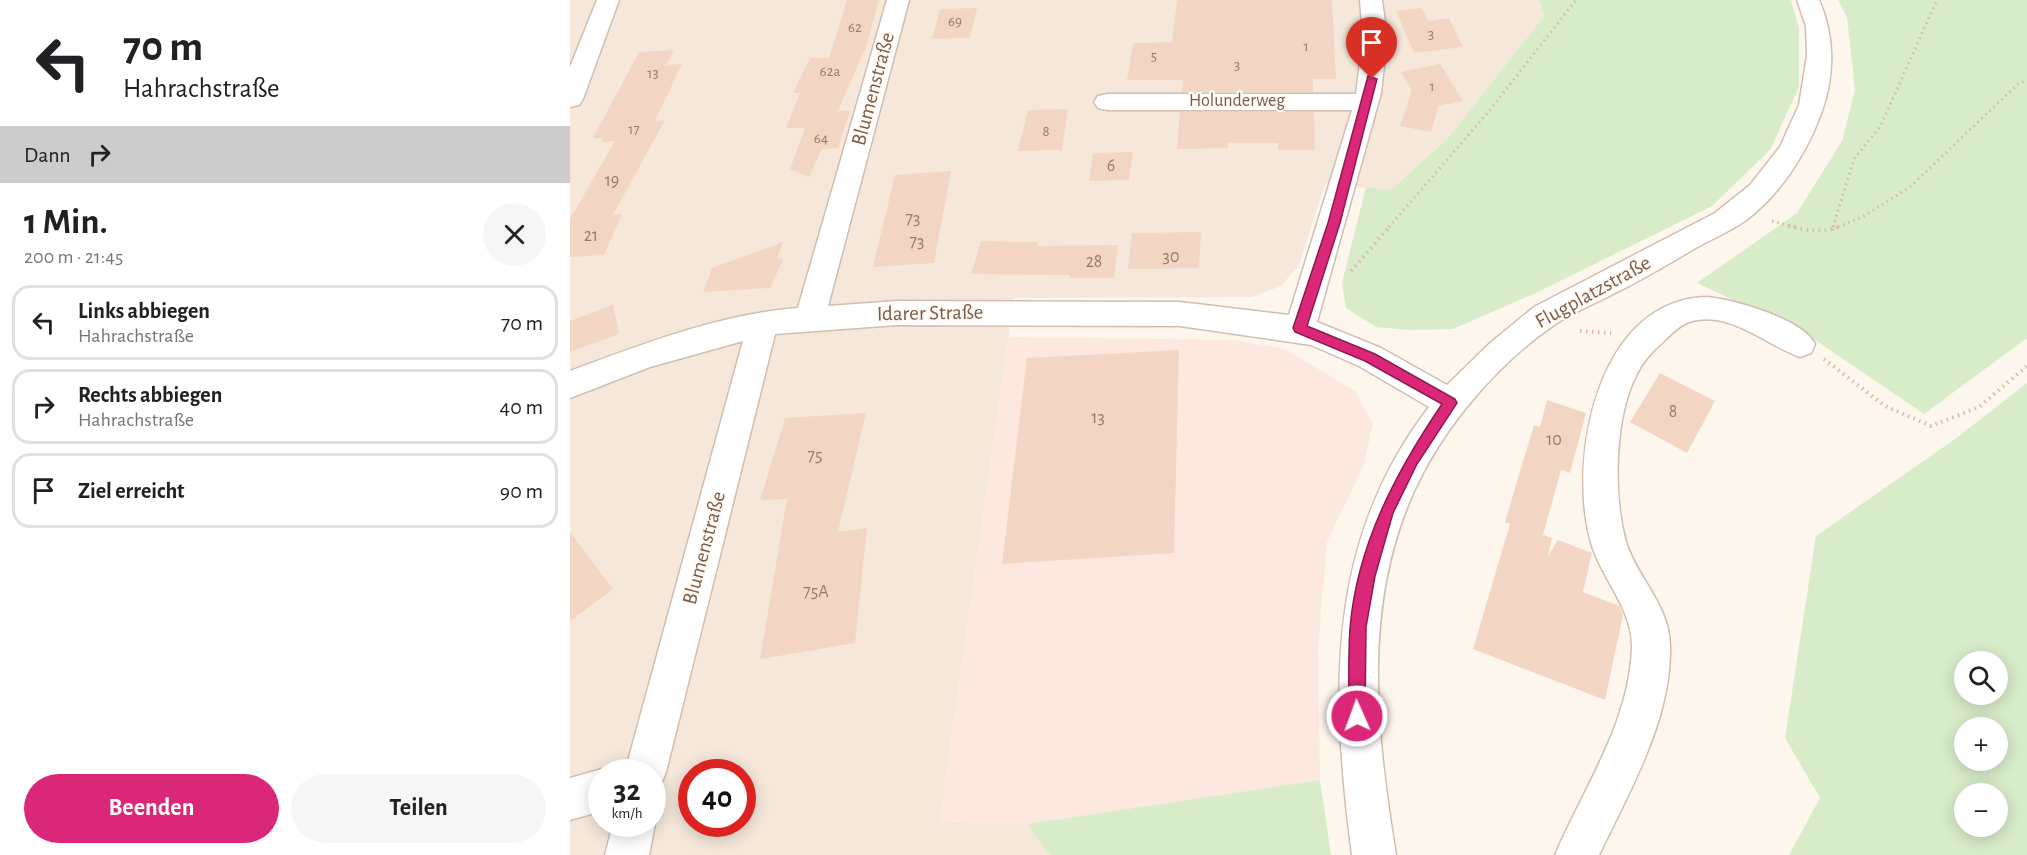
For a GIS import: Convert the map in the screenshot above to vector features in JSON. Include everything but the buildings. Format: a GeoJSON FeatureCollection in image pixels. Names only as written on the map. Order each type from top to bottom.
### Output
{"type":"FeatureCollection","features":[{"type":"Feature","properties":{"kind":"street"},"geometry":{"type":"LineString","coordinates":[[570,99],[608,0]]}},
{"type":"Feature","properties":{"kind":"street","name":"Blumenstraße"},"geometry":{"type":"LineString","coordinates":[[810,318],[898,0]]}},
{"type":"Feature","properties":{"kind":"street"},"geometry":{"type":"LineString","coordinates":[[1300,328],[1334,223],[1366,103],[1376,51],[1376,19],[1371,0]]}},
{"type":"Feature","properties":{"kind":"street","name":"Flugplatzstraße"},"geometry":{"type":"LineString","coordinates":[[1374,855],[1361,771],[1356,698],[1358,627],[1367,576],[1386,512],[1412,460],[1450,403],[1483,367],[1528,329],[1547,314],[1740,210],[1786,159],[1812,108],[1817,87],[1818,29],[1808,0]]}},
{"type":"Feature","properties":{"kind":"street","name":"Holunderweg"},"geometry":{"type":"LineString","coordinates":[[1107,102],[1338,100],[1366,103]]}},
{"type":"Feature","properties":{"kind":"street"},"geometry":{"type":"LineString","coordinates":[[1577,855],[1628,746],[1644,695],[1651,646],[1647,615],[1614,559],[1603,520],[1599,481],[1608,418],[1621,371],[1650,334],[1681,312],[1707,309],[1730,312],[1758,321],[1800,344]]}},
{"type":"Feature","properties":{"kind":"street","name":"Idarer Straße"},"geometry":{"type":"LineString","coordinates":[[570,386],[645,356],[763,323],[920,312],[1168,314],[1300,328],[1370,357],[1450,403]]}},
{"type":"Feature","properties":{"kind":"street","name":"Blumenstraße"},"geometry":{"type":"LineString","coordinates":[[648,759],[763,323]]}},
{"type":"Feature","properties":{"kind":"street"},"geometry":{"type":"LineString","coordinates":[[570,800],[588,794]]}},
{"type":"Feature","properties":{"kind":"street"},"geometry":{"type":"LineString","coordinates":[[627,855],[631,837]]}},
{"type":"Feature","properties":{"kind":"path"},"geometry":{"type":"LineString","coordinates":[[1311,292],[1347,275],[1490,110],[1576,0]]}},
{"type":"Feature","properties":{"kind":"path"},"geometry":{"type":"LineString","coordinates":[[1832,230],[1854,159],[1880,127],[1937,0]]}},
{"type":"Feature","properties":{"kind":"path"},"geometry":{"type":"LineString","coordinates":[[1740,210],[1804,230],[1832,230],[1864,216],[1910,187],[2018,84],[2027,80]]}},
{"type":"Feature","properties":{"kind":"path"},"geometry":{"type":"LineString","coordinates":[[1528,329],[1650,334]]}},
{"type":"Feature","properties":{"kind":"path"},"geometry":{"type":"LineString","coordinates":[[1800,344],[1885,406],[1931,426],[1980,407],[2027,366]]}},
{"type":"Feature","properties":{"kind":"shaded area"},"geometry":{"type":"Polygon","coordinates":[[[570,0],[1539,0],[1544,16],[1448,138],[1391,190],[1325,184],[1299,265],[1281,286],[1252,297],[1014,298],[940,821],[1027,824],[1050,855],[570,855],[570,0]]]}},
{"type":"Feature","properties":{"kind":"shaded area"},"geometry":{"type":"Polygon","coordinates":[[[1008,337],[1235,340],[1285,349],[1355,391],[1373,424],[1363,467],[1327,542],[1318,649],[1320,780],[1027,824],[940,821],[1008,337]]]}},
{"type":"Feature","properties":{"kind":"green space"},"geometry":{"type":"Polygon","coordinates":[[[1539,0],[1791,0],[1799,28],[1799,87],[1770,150],[1712,206],[1538,292],[1453,329],[1411,330],[1376,327],[1346,308],[1342,283],[1366,187],[1391,190],[1448,138],[1544,16],[1539,0]]]}},
{"type":"Feature","properties":{"kind":"green space"},"geometry":{"type":"Polygon","coordinates":[[[1838,0],[2027,0],[2027,338],[1924,414],[1805,333],[1697,283],[1797,213],[1842,141],[1855,90],[1847,17],[1838,0]]]}},
{"type":"Feature","properties":{"kind":"green space"},"geometry":{"type":"Polygon","coordinates":[[[2027,383],[2027,855],[1789,855],[1820,798],[1785,738],[1816,536],[1955,439],[2027,383]]]}},
{"type":"Feature","properties":{"kind":"green space"},"geometry":{"type":"Polygon","coordinates":[[[1320,780],[1331,855],[1050,855],[1027,824],[1320,780]]]}},
{"type":"Feature","properties":{"kind":"route"},"geometry":{"type":"LineString","coordinates":[[1357,716],[1358,627],[1367,576],[1386,512],[1412,460],[1450,403],[1370,357],[1300,328],[1334,223],[1372,79]]}}]}
